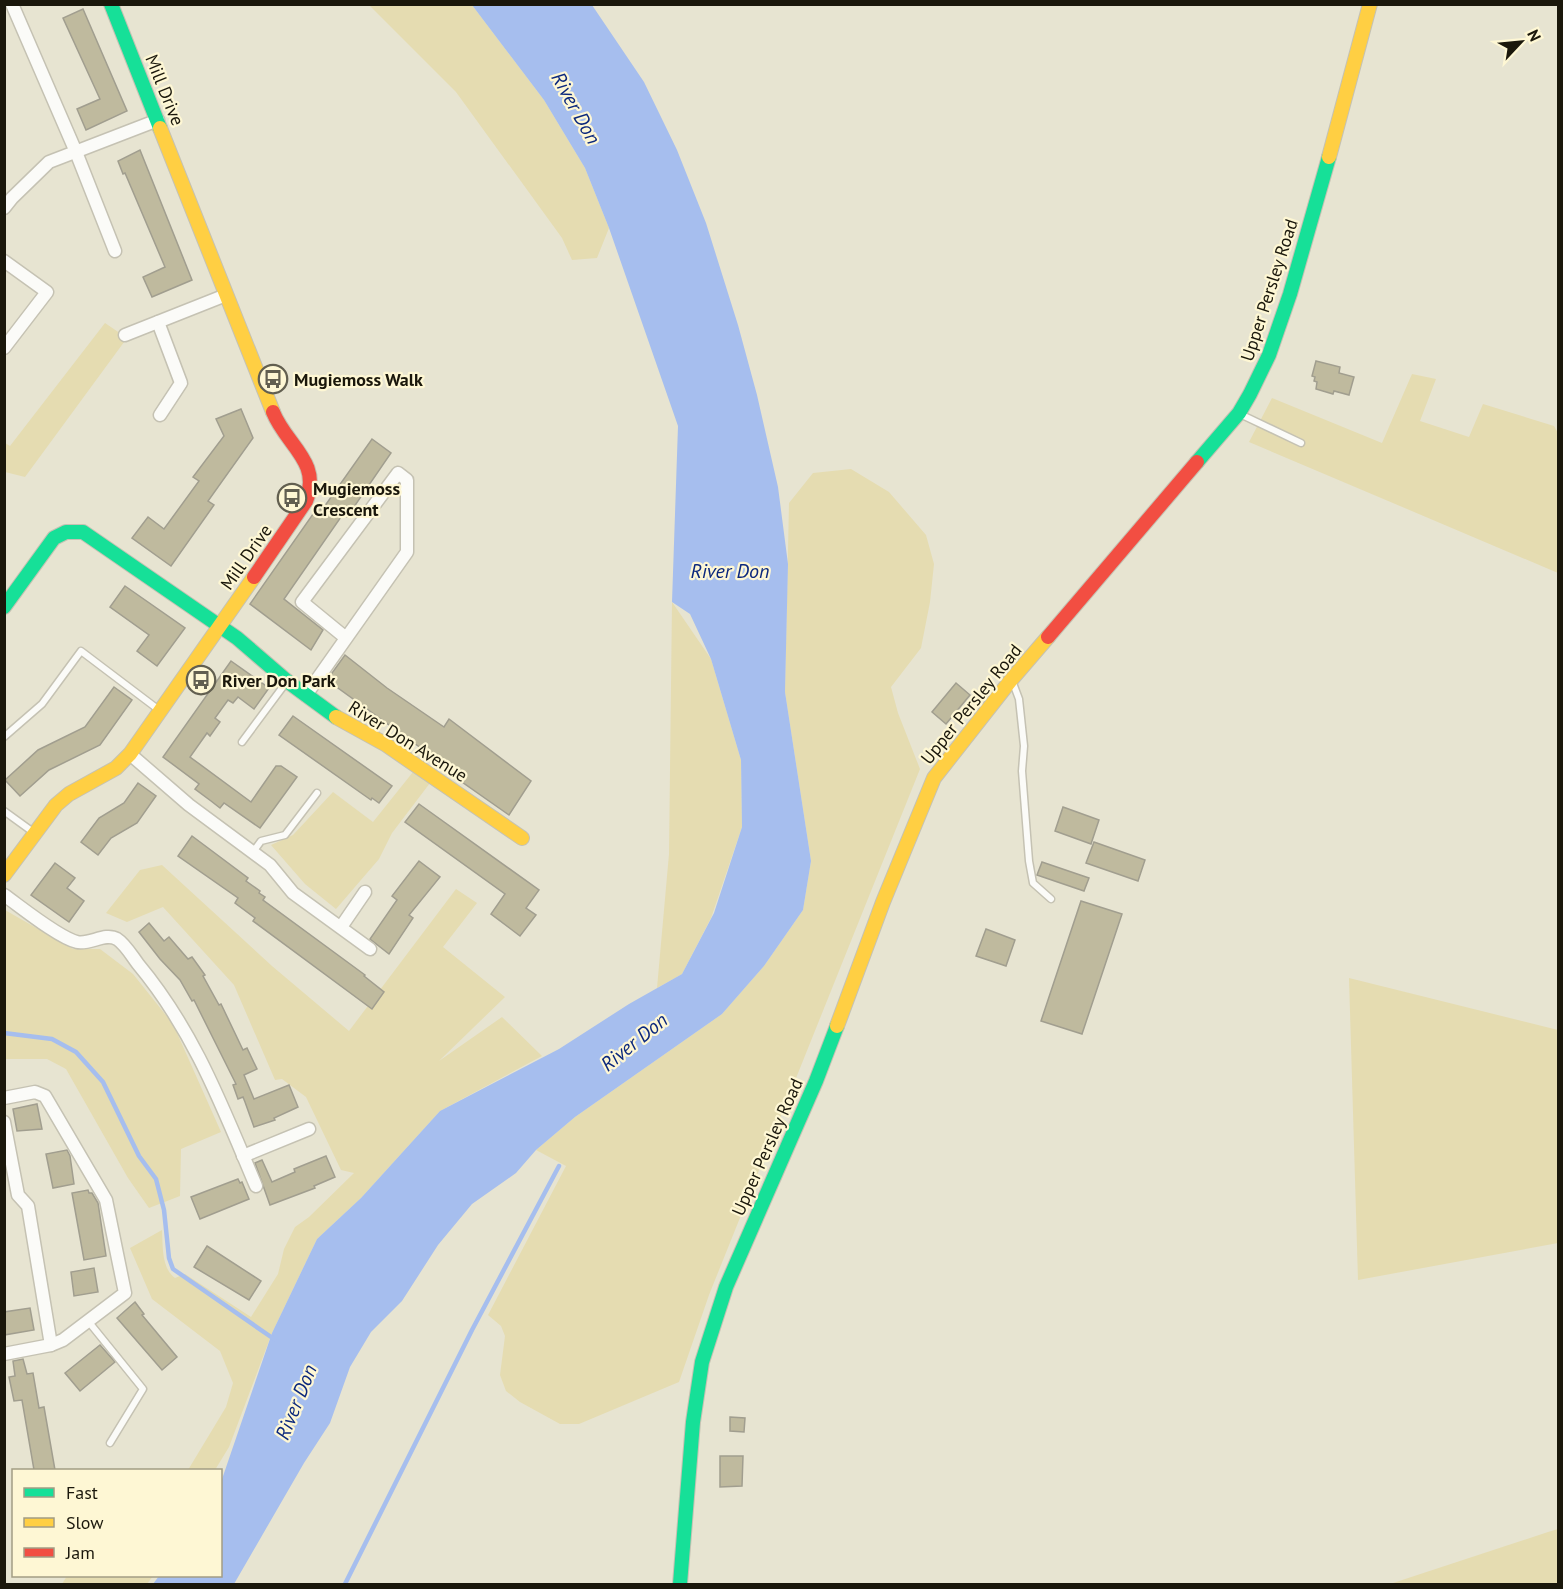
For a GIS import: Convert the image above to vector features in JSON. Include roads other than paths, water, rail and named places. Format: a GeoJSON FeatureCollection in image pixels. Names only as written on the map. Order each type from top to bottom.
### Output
{"type":"FeatureCollection","features":[{"type":"Feature","properties":{"kind":"street"},"geometry":{"type":"LineString","coordinates":[[12,4],[76,152],[115,251]]}},
{"type":"Feature","properties":{"kind":"street","name":"Mill Drive"},"geometry":{"type":"LineString","coordinates":[[4,875],[56,805],[69,794],[116,768],[130,754],[220,628],[306,501],[313,482],[310,469],[276,420],[111,4]]}},
{"type":"Feature","properties":{"kind":"street","name":"Upper Persley Road"},"geometry":{"type":"LineString","coordinates":[[680,1584],[694,1412],[702,1362],[712,1324],[816,1081],[883,902],[934,778],[1011,680],[1239,413],[1255,389],[1273,346],[1329,162],[1370,4]]}},
{"type":"Feature","properties":{"kind":"street"},"geometry":{"type":"LineString","coordinates":[[4,208],[50,162],[158,120]]}},
{"type":"Feature","properties":{"kind":"street"},"geometry":{"type":"LineString","coordinates":[[4,261],[47,292],[4,348]]}},
{"type":"Feature","properties":{"kind":"street"},"geometry":{"type":"LineString","coordinates":[[125,336],[226,295]]}},
{"type":"Feature","properties":{"kind":"street"},"geometry":{"type":"LineString","coordinates":[[158,322],[181,383],[160,415]]}},
{"type":"Feature","properties":{"kind":"street"},"geometry":{"type":"LineString","coordinates":[[306,695],[407,552],[406,480],[398,473],[302,602],[346,638]]}},
{"type":"Feature","properties":{"kind":"street"},"geometry":{"type":"LineString","coordinates":[[4,607],[12,591],[54,538],[66,532],[77,531],[83,532],[110,549],[220,628]]}},
{"type":"Feature","properties":{"kind":"street","name":"River Don Avenue"},"geometry":{"type":"LineString","coordinates":[[220,628],[237,638],[288,681],[340,720],[385,744],[522,837]]}},
{"type":"Feature","properties":{"kind":"street"},"geometry":{"type":"LineString","coordinates":[[130,754],[189,805],[270,865],[293,893],[370,949]]}},
{"type":"Feature","properties":{"kind":"street"},"geometry":{"type":"LineString","coordinates":[[341,927],[365,892]]}},
{"type":"Feature","properties":{"kind":"street"},"geometry":{"type":"LineString","coordinates":[[4,895],[66,938],[80,943],[110,937],[119,940],[153,982],[179,1020],[216,1092],[256,1185]]}},
{"type":"Feature","properties":{"kind":"street"},"geometry":{"type":"LineString","coordinates":[[4,1098],[35,1092],[45,1096],[106,1200],[125,1293],[63,1340],[51,1345],[4,1354]]}},
{"type":"Feature","properties":{"kind":"street"},"geometry":{"type":"LineString","coordinates":[[4,1122],[18,1195],[28,1206],[51,1345]]}},
{"type":"Feature","properties":{"kind":"street"},"geometry":{"type":"LineString","coordinates":[[243,1156],[309,1129]]}},
{"type":"Feature","properties":{"kind":"lane"},"geometry":{"type":"LineString","coordinates":[[1239,413],[1301,443]]}},
{"type":"Feature","properties":{"kind":"lane"},"geometry":{"type":"LineString","coordinates":[[4,737],[42,704],[81,651],[160,710]]}},
{"type":"Feature","properties":{"kind":"lane"},"geometry":{"type":"LineString","coordinates":[[1011,680],[1019,699],[1024,746],[1022,771],[1029,861],[1034,883],[1051,899]]}},
{"type":"Feature","properties":{"kind":"lane"},"geometry":{"type":"LineString","coordinates":[[242,742],[288,681]]}},
{"type":"Feature","properties":{"kind":"lane"},"geometry":{"type":"LineString","coordinates":[[253,852],[261,842],[285,835],[317,793]]}},
{"type":"Feature","properties":{"kind":"lane"},"geometry":{"type":"LineString","coordinates":[[4,811],[35,833]]}},
{"type":"Feature","properties":{"kind":"lane"},"geometry":{"type":"LineString","coordinates":[[88,1321],[143,1389],[110,1443]]}},
{"type":"Feature","properties":{"kind":"water","name":"River Don"},"geometry":{"type":"Polygon","coordinates":[[[472,5],[592,5],[644,82],[677,150],[706,223],[738,325],[778,487],[788,564],[785,692],[811,861],[803,910],[764,966],[722,1014],[575,1117],[536,1150],[516,1173],[472,1204],[438,1245],[402,1301],[371,1332],[350,1367],[330,1423],[304,1463],[234,1584],[153,1584],[158,1577],[222,1577],[222,1479],[272,1333],[317,1239],[361,1198],[440,1111],[559,1049],[629,1004],[682,974],[714,913],[742,827],[741,760],[711,659],[690,614],[672,602],[678,426],[609,228],[585,168],[544,100],[472,5]]]}},
{"type":"Feature","properties":{"kind":"waterway"},"geometry":{"type":"LineString","coordinates":[[4,1033],[52,1039],[76,1052],[103,1082],[139,1156],[156,1179],[164,1210],[169,1258],[173,1269],[274,1339]]}},
{"type":"Feature","properties":{"kind":"waterway"},"geometry":{"type":"LineString","coordinates":[[345,1584],[472,1330],[559,1166]]}},
{"type":"Feature","properties":{"kind":"place","name":"Mugiemoss Walk"},"geometry":{"type":"Point","coordinates":[273,379]}},
{"type":"Feature","properties":{"kind":"place","name":"Mugiemoss Crescent"},"geometry":{"type":"Point","coordinates":[292,498]}},
{"type":"Feature","properties":{"kind":"place","name":"River Don Park"},"geometry":{"type":"Point","coordinates":[201,680]}}]}
